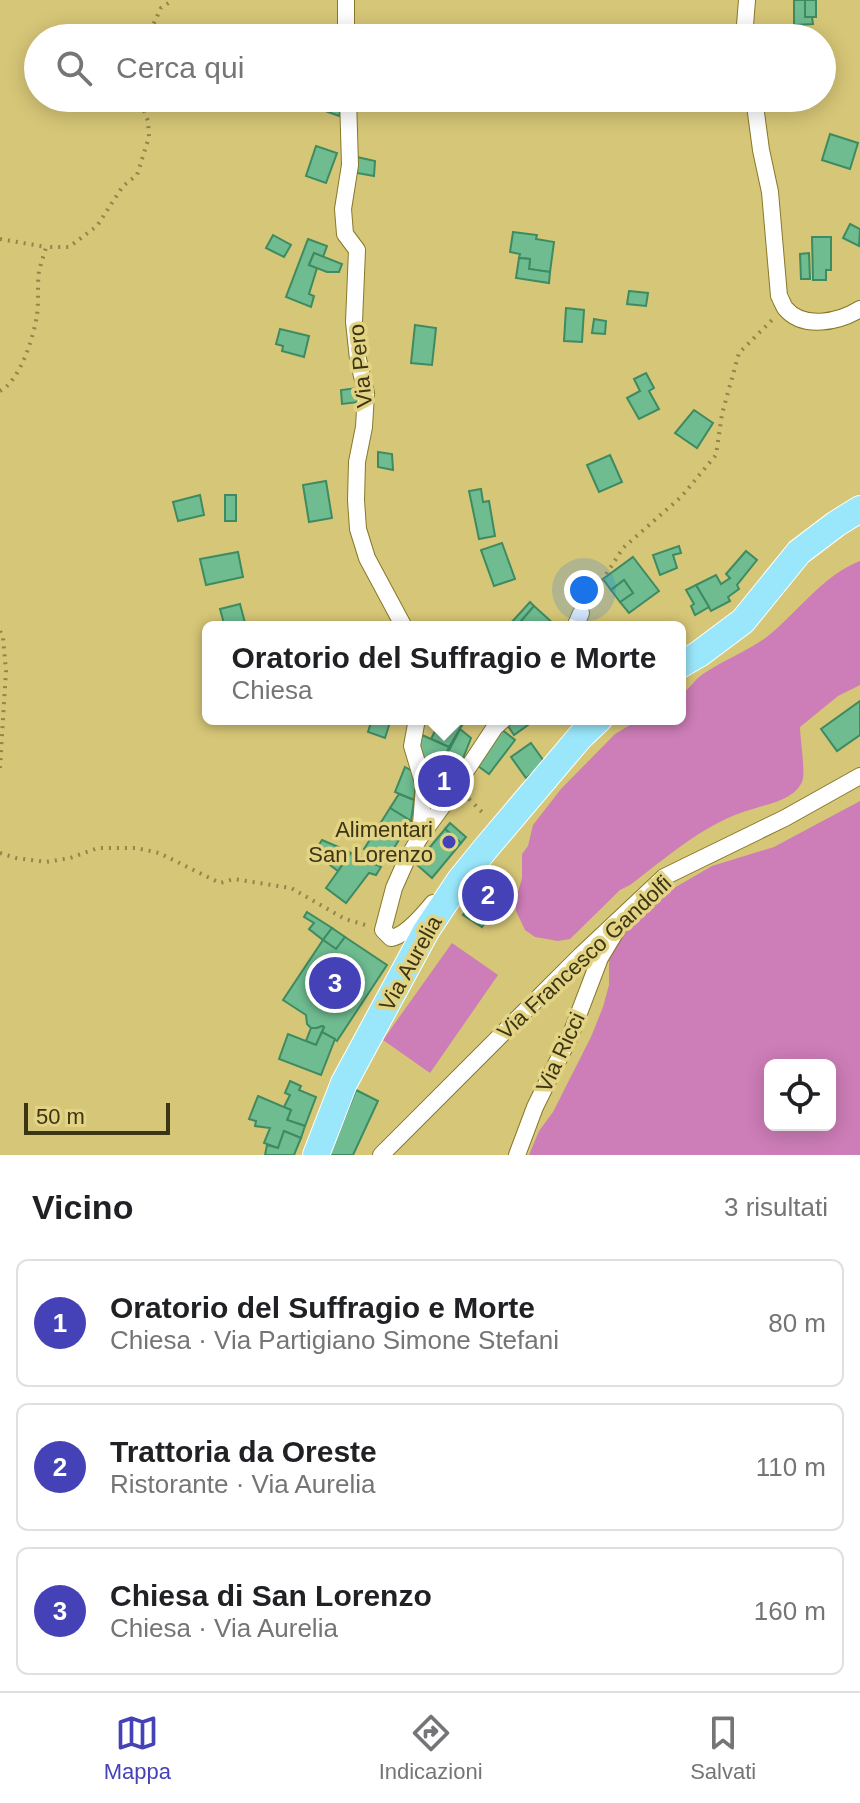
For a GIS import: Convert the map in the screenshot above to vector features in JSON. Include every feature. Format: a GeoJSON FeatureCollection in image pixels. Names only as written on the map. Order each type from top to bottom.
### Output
{"type":"FeatureCollection","features":[{"type":"Feature","properties":{"kind":"main road"},"geometry":{"type":"LineString","coordinates":[[686,662],[743,621],[799,552],[860,509]]}},
{"type":"Feature","properties":{"kind":"main road","name":"Via Aurelia"},"geometry":{"type":"LineString","coordinates":[[316,1155],[344,1083],[426,931],[460,880],[593,725]]}},
{"type":"Feature","properties":{"kind":"street"},"geometry":{"type":"LineString","coordinates":[[346,0],[346,24]]}},
{"type":"Feature","properties":{"kind":"street"},"geometry":{"type":"LineString","coordinates":[[745,24],[747,0]]}},
{"type":"Feature","properties":{"kind":"street","name":"Via Pero"},"geometry":{"type":"LineString","coordinates":[[348,112],[350,165],[343,209],[345,234],[357,250],[354,322],[366,393],[364,427],[357,462],[358,529],[367,558],[401,621]]}},
{"type":"Feature","properties":{"kind":"street"},"geometry":{"type":"LineString","coordinates":[[756,112],[770,192],[779,296],[784,308],[809,321],[835,321],[860,309]]}},
{"type":"Feature","properties":{"kind":"street"},"geometry":{"type":"LineString","coordinates":[[416,725],[412,746],[424,786],[420,837]]}},
{"type":"Feature","properties":{"kind":"street"},"geometry":{"type":"LineString","coordinates":[[460,880],[450,882],[425,913],[397,937],[391,938],[383,930],[394,888],[406,861],[497,725]]}},
{"type":"Feature","properties":{"kind":"street","name":"Via Francesco Gandolfi"},"geometry":{"type":"LineString","coordinates":[[381,1155],[535,999],[664,877],[785,818],[860,776]]}},
{"type":"Feature","properties":{"kind":"street","name":"Via Ricci"},"geometry":{"type":"LineString","coordinates":[[517,1155],[535,1107],[571,1034],[600,958],[630,909]]}},
{"type":"Feature","properties":{"kind":"path"},"geometry":{"type":"LineString","coordinates":[[153,24],[161,8],[173,0]]}},
{"type":"Feature","properties":{"kind":"path"},"geometry":{"type":"LineString","coordinates":[[0,239],[46,247],[69,247],[97,226],[123,186],[137,175],[149,137],[144,112]]}},
{"type":"Feature","properties":{"kind":"path"},"geometry":{"type":"LineString","coordinates":[[0,391],[20,369],[31,340],[37,319],[39,274],[46,247]]}},
{"type":"Feature","properties":{"kind":"path"},"geometry":{"type":"LineString","coordinates":[[578,620],[623,548],[681,497],[716,455],[722,414],[739,353],[784,308]]}},
{"type":"Feature","properties":{"kind":"path"},"geometry":{"type":"LineString","coordinates":[[0,631],[6,655],[0,768]]}},
{"type":"Feature","properties":{"kind":"path"},"geometry":{"type":"LineString","coordinates":[[455,786],[483,812],[490,825],[486,848]]}},
{"type":"Feature","properties":{"kind":"path"},"geometry":{"type":"LineString","coordinates":[[0,853],[46,862],[98,848],[136,848],[159,853],[220,883],[234,879],[291,888],[345,919],[383,930]]}},
{"type":"Feature","properties":{"kind":"shaded area"},"geometry":{"type":"Polygon","coordinates":[[[860,561],[860,685],[838,696],[800,727],[803,771],[798,789],[776,802],[727,818],[698,835],[620,890],[570,939],[558,941],[535,937],[525,930],[516,911],[522,878],[522,854],[528,846],[533,825],[561,789],[615,734],[630,725],[686,725],[686,690],[700,676],[768,636],[822,585],[860,561]]]}},
{"type":"Feature","properties":{"kind":"shaded area"},"geometry":{"type":"Polygon","coordinates":[[[860,801],[860,1155],[529,1155],[591,1037],[609,985],[609,952],[621,932],[674,888],[712,866],[774,847],[860,801]]]}},
{"type":"Feature","properties":{"kind":"shaded area"},"geometry":{"type":"Polygon","coordinates":[[[452,943],[498,975],[430,1073],[383,1040],[452,943]]]}},
{"type":"Feature","properties":{"kind":"building"},"geometry":{"type":"Polygon","coordinates":[[[794,0],[805,0],[805,17],[812,17],[813,24],[794,24],[794,0]]]}},
{"type":"Feature","properties":{"kind":"building"},"geometry":{"type":"Polygon","coordinates":[[[805,0],[816,0],[816,17],[805,17],[805,0]]]}},
{"type":"Feature","properties":{"kind":"building"},"geometry":{"type":"Polygon","coordinates":[[[830,134],[858,143],[850,169],[822,160],[830,134]]]}},
{"type":"Feature","properties":{"kind":"building"},"geometry":{"type":"Polygon","coordinates":[[[316,146],[337,153],[326,183],[306,176],[316,146]]]}},
{"type":"Feature","properties":{"kind":"building"},"geometry":{"type":"Polygon","coordinates":[[[357,157],[375,161],[374,176],[357,173],[357,157]]]}},
{"type":"Feature","properties":{"kind":"building"},"geometry":{"type":"Polygon","coordinates":[[[850,224],[860,229],[859,246],[843,238],[850,224]]]}},
{"type":"Feature","properties":{"kind":"building"},"geometry":{"type":"Polygon","coordinates":[[[513,232],[537,235],[536,239],[554,242],[550,272],[529,269],[530,259],[519,258],[520,254],[510,252],[513,232]]]}},
{"type":"Feature","properties":{"kind":"building"},"geometry":{"type":"Polygon","coordinates":[[[273,235],[291,245],[284,257],[266,248],[273,235]]]}},
{"type":"Feature","properties":{"kind":"building"},"geometry":{"type":"Polygon","coordinates":[[[812,237],[831,237],[831,270],[826,270],[826,280],[813,280],[812,237]]]}},
{"type":"Feature","properties":{"kind":"building"},"geometry":{"type":"Polygon","coordinates":[[[308,239],[327,246],[323,257],[314,253],[309,265],[317,268],[309,294],[314,296],[311,307],[286,297],[308,239]]]}},
{"type":"Feature","properties":{"kind":"building"},"geometry":{"type":"Polygon","coordinates":[[[314,253],[342,264],[339,272],[327,272],[309,265],[314,253]]]}},
{"type":"Feature","properties":{"kind":"building"},"geometry":{"type":"Polygon","coordinates":[[[809,253],[810,279],[801,279],[800,254],[809,253]]]}},
{"type":"Feature","properties":{"kind":"building"},"geometry":{"type":"Polygon","coordinates":[[[519,258],[530,259],[529,269],[550,272],[549,283],[516,278],[519,258]]]}},
{"type":"Feature","properties":{"kind":"building"},"geometry":{"type":"Polygon","coordinates":[[[629,291],[648,293],[646,306],[627,304],[629,291]]]}},
{"type":"Feature","properties":{"kind":"building"},"geometry":{"type":"Polygon","coordinates":[[[566,308],[584,310],[582,342],[564,341],[566,308]]]}},
{"type":"Feature","properties":{"kind":"building"},"geometry":{"type":"Polygon","coordinates":[[[594,319],[606,321],[605,334],[592,333],[594,319]]]}},
{"type":"Feature","properties":{"kind":"building"},"geometry":{"type":"Polygon","coordinates":[[[415,325],[436,328],[432,365],[411,363],[415,325]]]}},
{"type":"Feature","properties":{"kind":"building"},"geometry":{"type":"Polygon","coordinates":[[[280,329],[309,336],[304,357],[282,351],[283,346],[276,344],[280,329]]]}},
{"type":"Feature","properties":{"kind":"building"},"geometry":{"type":"Polygon","coordinates":[[[646,373],[654,388],[649,391],[659,409],[639,419],[627,398],[640,391],[634,379],[646,373]]]}},
{"type":"Feature","properties":{"kind":"building"},"geometry":{"type":"Polygon","coordinates":[[[357,388],[359,402],[342,404],[341,390],[357,388]]]}},
{"type":"Feature","properties":{"kind":"building"},"geometry":{"type":"Polygon","coordinates":[[[694,410],[713,423],[697,448],[675,433],[694,410]]]}},
{"type":"Feature","properties":{"kind":"building"},"geometry":{"type":"Polygon","coordinates":[[[378,452],[392,454],[393,470],[378,467],[378,452]]]}},
{"type":"Feature","properties":{"kind":"building"},"geometry":{"type":"Polygon","coordinates":[[[610,455],[622,482],[599,492],[587,465],[610,455]]]}},
{"type":"Feature","properties":{"kind":"building"},"geometry":{"type":"Polygon","coordinates":[[[326,481],[332,518],[309,522],[303,485],[326,481]]]}},
{"type":"Feature","properties":{"kind":"building"},"geometry":{"type":"Polygon","coordinates":[[[481,489],[483,502],[489,501],[495,536],[479,539],[469,491],[481,489]]]}},
{"type":"Feature","properties":{"kind":"building"},"geometry":{"type":"Polygon","coordinates":[[[200,495],[204,515],[178,521],[173,502],[200,495]]]}},
{"type":"Feature","properties":{"kind":"building"},"geometry":{"type":"Polygon","coordinates":[[[225,495],[236,495],[236,521],[225,521],[225,495]]]}},
{"type":"Feature","properties":{"kind":"building"},"geometry":{"type":"Polygon","coordinates":[[[502,543],[515,579],[494,586],[481,550],[502,543]]]}},
{"type":"Feature","properties":{"kind":"building"},"geometry":{"type":"Polygon","coordinates":[[[679,546],[681,553],[673,555],[677,568],[660,575],[653,555],[679,546]]]}},
{"type":"Feature","properties":{"kind":"building"},"geometry":{"type":"Polygon","coordinates":[[[746,551],[757,560],[737,585],[739,589],[728,597],[730,601],[711,611],[696,585],[716,575],[721,584],[730,578],[726,574],[746,551]]]}},
{"type":"Feature","properties":{"kind":"building"},"geometry":{"type":"Polygon","coordinates":[[[238,552],[243,577],[206,585],[200,559],[238,552]]]}},
{"type":"Feature","properties":{"kind":"building"},"geometry":{"type":"Polygon","coordinates":[[[633,557],[659,591],[629,613],[620,602],[633,593],[624,580],[611,590],[603,579],[633,557]]]}},
{"type":"Feature","properties":{"kind":"building"},"geometry":{"type":"Polygon","coordinates":[[[624,580],[633,593],[620,602],[611,590],[624,580]]]}},
{"type":"Feature","properties":{"kind":"building"},"geometry":{"type":"Polygon","coordinates":[[[696,585],[709,607],[695,615],[691,606],[694,604],[686,590],[696,585]]]}},
{"type":"Feature","properties":{"kind":"building"},"geometry":{"type":"Polygon","coordinates":[[[530,602],[534,606],[521,621],[513,621],[530,602]]]}},
{"type":"Feature","properties":{"kind":"building"},"geometry":{"type":"Polygon","coordinates":[[[240,604],[244,621],[223,621],[220,609],[240,604]]]}},
{"type":"Feature","properties":{"kind":"building"},"geometry":{"type":"Polygon","coordinates":[[[534,606],[551,621],[521,621],[534,606]]]}},
{"type":"Feature","properties":{"kind":"building"},"geometry":{"type":"Polygon","coordinates":[[[860,701],[860,735],[837,751],[821,729],[860,701]]]}},
{"type":"Feature","properties":{"kind":"building"},"geometry":{"type":"Polygon","coordinates":[[[370,725],[389,725],[385,738],[368,732],[370,725]]]}},
{"type":"Feature","properties":{"kind":"building"},"geometry":{"type":"Polygon","coordinates":[[[438,725],[462,725],[449,747],[431,739],[438,725]]]}},
{"type":"Feature","properties":{"kind":"building"},"geometry":{"type":"Polygon","coordinates":[[[510,725],[528,725],[514,735],[510,725]]]}},
{"type":"Feature","properties":{"kind":"building"},"geometry":{"type":"Polygon","coordinates":[[[460,729],[471,738],[456,776],[439,770],[460,729]]]}},
{"type":"Feature","properties":{"kind":"building"},"geometry":{"type":"Polygon","coordinates":[[[501,729],[515,740],[489,774],[474,763],[501,729]]]}},
{"type":"Feature","properties":{"kind":"building"},"geometry":{"type":"Polygon","coordinates":[[[422,735],[449,747],[439,770],[420,762],[418,750],[422,735]]]}},
{"type":"Feature","properties":{"kind":"building"},"geometry":{"type":"Polygon","coordinates":[[[531,743],[546,764],[526,778],[511,757],[531,743]]]}},
{"type":"Feature","properties":{"kind":"building"},"geometry":{"type":"Polygon","coordinates":[[[405,767],[412,771],[416,785],[414,800],[395,792],[405,767]]]}},
{"type":"Feature","properties":{"kind":"building"},"geometry":{"type":"Polygon","coordinates":[[[439,770],[456,776],[447,793],[432,786],[439,770]]]}},
{"type":"Feature","properties":{"kind":"building"},"geometry":{"type":"Polygon","coordinates":[[[399,794],[414,800],[411,821],[390,808],[399,794]]]}},
{"type":"Feature","properties":{"kind":"building"},"geometry":{"type":"Polygon","coordinates":[[[390,808],[411,821],[385,862],[364,849],[390,808]]]}},
{"type":"Feature","properties":{"kind":"building"},"geometry":{"type":"Polygon","coordinates":[[[450,823],[466,837],[461,843],[445,829],[450,823]]]}},
{"type":"Feature","properties":{"kind":"building"},"geometry":{"type":"Polygon","coordinates":[[[445,829],[461,843],[432,878],[416,864],[445,829]]]}},
{"type":"Feature","properties":{"kind":"building"},"geometry":{"type":"Polygon","coordinates":[[[322,840],[336,846],[326,862],[314,853],[322,840]]]}},
{"type":"Feature","properties":{"kind":"building"},"geometry":{"type":"Polygon","coordinates":[[[336,846],[351,853],[338,871],[326,862],[336,846]]]}},
{"type":"Feature","properties":{"kind":"building"},"geometry":{"type":"Polygon","coordinates":[[[351,853],[381,867],[376,875],[369,873],[346,903],[326,888],[351,853]]]}},
{"type":"Feature","properties":{"kind":"building"},"geometry":{"type":"Polygon","coordinates":[[[490,872],[509,884],[482,927],[463,915],[490,872]]]}},
{"type":"Feature","properties":{"kind":"building"},"geometry":{"type":"Polygon","coordinates":[[[307,912],[332,928],[323,940],[309,929],[314,923],[304,917],[307,912]]]}},
{"type":"Feature","properties":{"kind":"building"},"geometry":{"type":"Polygon","coordinates":[[[332,928],[345,937],[336,949],[323,940],[332,928]]]}},
{"type":"Feature","properties":{"kind":"building"},"geometry":{"type":"Polygon","coordinates":[[[345,937],[387,965],[337,1041],[322,1032],[322,1026],[311,1028],[306,1015],[283,1000],[323,940],[336,949],[345,937]]]}},
{"type":"Feature","properties":{"kind":"building"},"geometry":{"type":"Polygon","coordinates":[[[322,1026],[316,1045],[306,1041],[311,1028],[322,1026]]]}},
{"type":"Feature","properties":{"kind":"building"},"geometry":{"type":"Polygon","coordinates":[[[322,1032],[335,1039],[321,1075],[279,1059],[288,1034],[316,1045],[322,1032]]]}},
{"type":"Feature","properties":{"kind":"building"},"geometry":{"type":"Polygon","coordinates":[[[290,1081],[301,1086],[299,1090],[316,1097],[305,1126],[287,1120],[291,1110],[284,1107],[290,1095],[285,1093],[290,1081]]]}},
{"type":"Feature","properties":{"kind":"building"},"geometry":{"type":"Polygon","coordinates":[[[356,1090],[378,1101],[353,1155],[329,1155],[356,1090]]]}},
{"type":"Feature","properties":{"kind":"building"},"geometry":{"type":"Polygon","coordinates":[[[258,1096],[291,1110],[287,1120],[305,1126],[301,1138],[284,1131],[278,1148],[264,1143],[270,1128],[255,1126],[256,1121],[249,1119],[258,1096]]]}},
{"type":"Feature","properties":{"kind":"building"},"geometry":{"type":"Polygon","coordinates":[[[284,1131],[301,1138],[294,1155],[265,1155],[267,1145],[278,1148],[284,1131]]]}},
{"type":"Feature","properties":{"kind":"place","name":"Oratorio del Suffragio e Morte"},"geometry":{"type":"Point","coordinates":[444,781]}},
{"type":"Feature","properties":{"kind":"place","name":"Alimentari San Lorenzo"},"geometry":{"type":"Point","coordinates":[449,842]}},
{"type":"Feature","properties":{"kind":"place","name":"Trattoria da Oreste"},"geometry":{"type":"Point","coordinates":[488,895]}},
{"type":"Feature","properties":{"kind":"place","name":"Chiesa di San Lorenzo"},"geometry":{"type":"Point","coordinates":[335,983]}}]}
